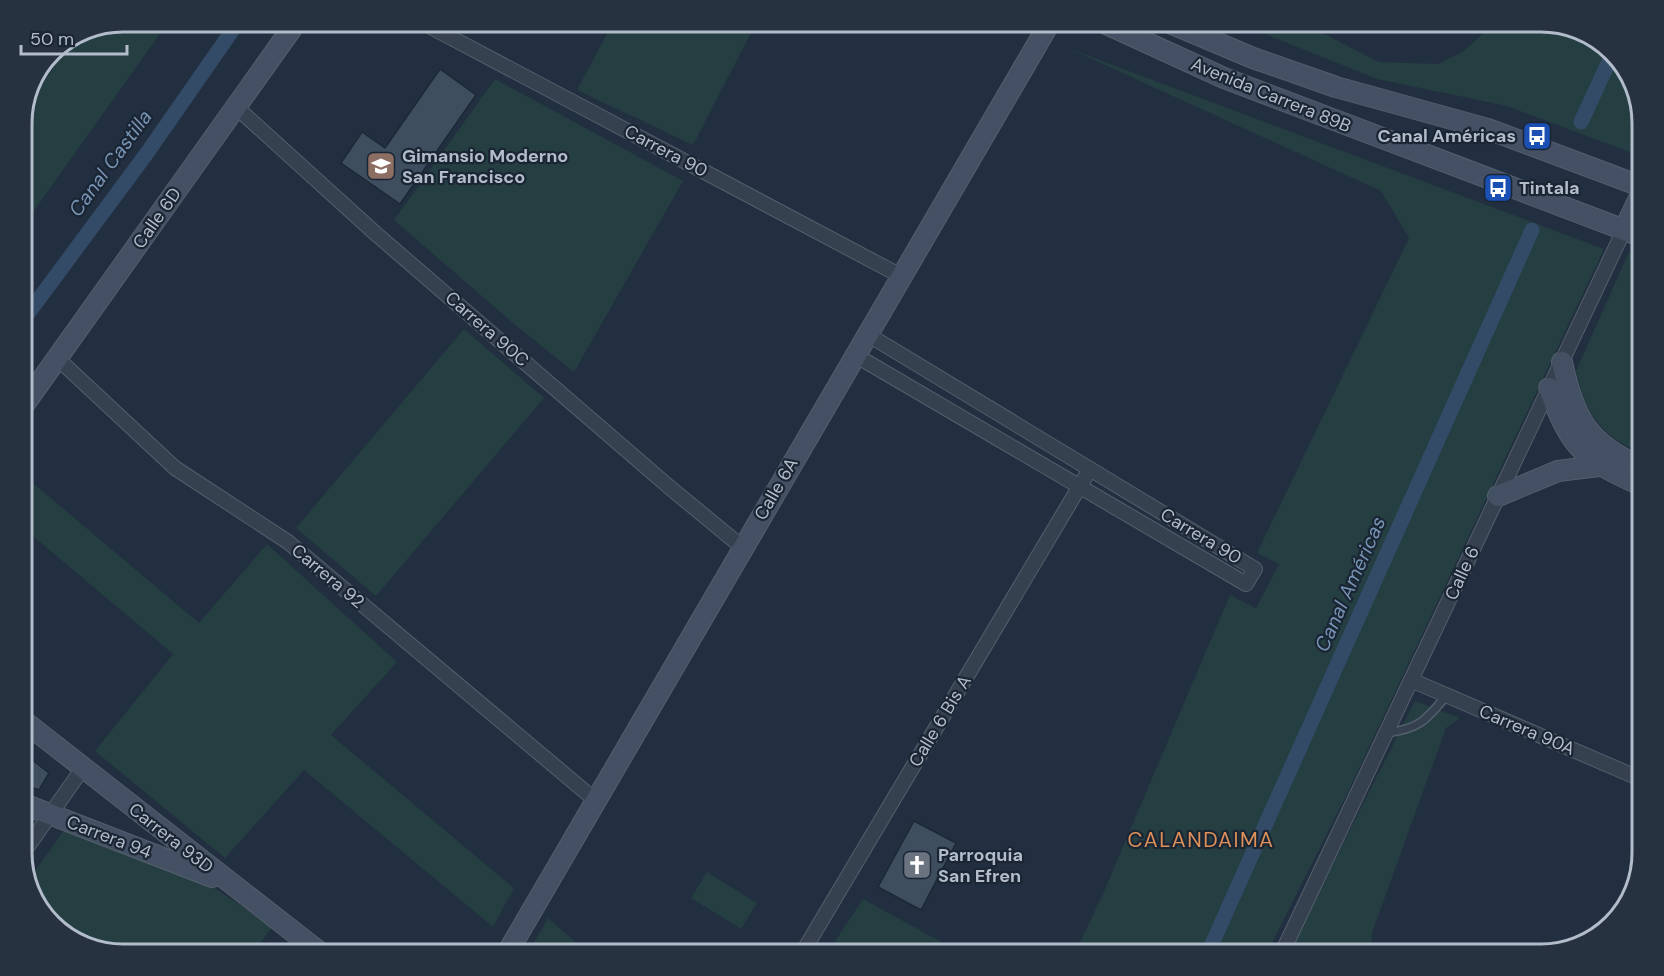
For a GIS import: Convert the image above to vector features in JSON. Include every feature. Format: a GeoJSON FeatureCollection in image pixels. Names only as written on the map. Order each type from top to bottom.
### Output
{"type":"FeatureCollection","features":[{"type":"Feature","properties":{"kind":"street","name":"Calle 6D"},"geometry":{"type":"LineString","coordinates":[[32,388],[57,358],[289,32]]}},
{"type":"Feature","properties":{"kind":"street","name":"Carrera 90"},"geometry":{"type":"LineString","coordinates":[[440,32],[901,276]]}},
{"type":"Feature","properties":{"kind":"street","name":"Calle 6A"},"geometry":{"type":"LineString","coordinates":[[513,944],[1044,32]]}},
{"type":"Feature","properties":{"kind":"street","name":"Avenida Carrera 89B"},"geometry":{"type":"LineString","coordinates":[[1124,32],[1224,78],[1632,233]]}},
{"type":"Feature","properties":{"kind":"street","name":"Avenida Carrera 89B"},"geometry":{"type":"LineString","coordinates":[[1191,32],[1253,58],[1315,80],[1488,129],[1632,191]]}},
{"type":"Feature","properties":{"kind":"street","name":"Carrera 90C"},"geometry":{"type":"LineString","coordinates":[[236,107],[375,233],[742,548]]}},
{"type":"Feature","properties":{"kind":"street","name":"Calle 6"},"geometry":{"type":"LineString","coordinates":[[1286,944],[1632,214]]}},
{"type":"Feature","properties":{"kind":"street","name":"Carrera 90"},"geometry":{"type":"LineString","coordinates":[[855,355],[1246,584],[1255,569],[867,334]]}},
{"type":"Feature","properties":{"kind":"street","name":"Carrera 92"},"geometry":{"type":"LineString","coordinates":[[57,358],[175,468],[288,542],[595,800]]}},
{"type":"Feature","properties":{"kind":"street"},"geometry":{"type":"LineString","coordinates":[[1562,362],[1571,399],[1589,432],[1616,456],[1632,463]]}},
{"type":"Feature","properties":{"kind":"street"},"geometry":{"type":"LineString","coordinates":[[1549,388],[1569,435],[1579,450],[1599,466],[1632,481]]}},
{"type":"Feature","properties":{"kind":"street"},"geometry":{"type":"LineString","coordinates":[[1498,496],[1558,471],[1599,466]]}},
{"type":"Feature","properties":{"kind":"street","name":"Calle 6 Bis A"},"geometry":{"type":"LineString","coordinates":[[808,944],[1090,469]]}},
{"type":"Feature","properties":{"kind":"street","name":"Carrera 90A"},"geometry":{"type":"LineString","coordinates":[[1411,680],[1632,775]]}},
{"type":"Feature","properties":{"kind":"street","name":"Carrera 93D"},"geometry":{"type":"LineString","coordinates":[[32,728],[309,944]]}},
{"type":"Feature","properties":{"kind":"street"},"geometry":{"type":"LineString","coordinates":[[32,840],[83,768]]}},
{"type":"Feature","properties":{"kind":"street","name":"Carrera 94"},"geometry":{"type":"LineString","coordinates":[[32,808],[230,884]]}},
{"type":"Feature","properties":{"kind":"lane"},"geometry":{"type":"LineString","coordinates":[[1386,733],[1407,730],[1423,724],[1447,695]]}},
{"type":"Feature","properties":{"kind":"green space"},"geometry":{"type":"Polygon","coordinates":[[[161,32],[32,214],[32,117],[37,93],[62,55],[88,38],[105,33],[161,32]]]}},
{"type":"Feature","properties":{"kind":"green space"},"geometry":{"type":"Polygon","coordinates":[[[608,32],[751,32],[693,145],[577,90],[608,32]]]}},
{"type":"Feature","properties":{"kind":"green space"},"geometry":{"type":"Polygon","coordinates":[[[1260,32],[1320,32],[1379,62],[1438,64],[1464,51],[1485,32],[1553,32],[1576,38],[1587,44],[1610,63],[1628,93],[1632,117],[1632,153],[1507,106],[1377,79],[1260,32]]]}},
{"type":"Feature","properties":{"kind":"green space"},"geometry":{"type":"Polygon","coordinates":[[[1070,49],[1604,249],[1345,798],[1272,944],[1079,944],[1102,896],[1230,595],[1256,608],[1279,564],[1257,553],[1409,238],[1381,191],[1070,49]]]}},
{"type":"Feature","properties":{"kind":"green space"},"geometry":{"type":"Polygon","coordinates":[[[495,79],[683,181],[574,372],[514,324],[394,220],[495,79]]]}},
{"type":"Feature","properties":{"kind":"green space"},"geometry":{"type":"Polygon","coordinates":[[[1629,252],[1632,254],[1632,448],[1616,440],[1598,423],[1585,400],[1576,371],[1629,252]]]}},
{"type":"Feature","properties":{"kind":"green space"},"geometry":{"type":"Polygon","coordinates":[[[464,329],[544,398],[376,596],[296,528],[464,329]]]}},
{"type":"Feature","properties":{"kind":"green space"},"geometry":{"type":"Polygon","coordinates":[[[32,482],[199,623],[267,544],[397,662],[331,735],[514,888],[493,927],[304,770],[225,858],[95,751],[173,654],[32,535],[32,482]]]}},
{"type":"Feature","properties":{"kind":"green space"},"geometry":{"type":"Polygon","coordinates":[[[1415,701],[1460,718],[1446,728],[1373,930],[1371,944],[1293,944],[1415,701]]]}},
{"type":"Feature","properties":{"kind":"green space"},"geometry":{"type":"Polygon","coordinates":[[[64,830],[141,855],[214,888],[273,926],[260,944],[111,944],[88,938],[63,922],[47,904],[34,873],[64,830]]]}},
{"type":"Feature","properties":{"kind":"green space"},"geometry":{"type":"Polygon","coordinates":[[[707,872],[757,903],[741,929],[691,898],[707,872]]]}},
{"type":"Feature","properties":{"kind":"green space"},"geometry":{"type":"Polygon","coordinates":[[[863,899],[945,944],[833,944],[863,899]]]}},
{"type":"Feature","properties":{"kind":"green space"},"geometry":{"type":"Polygon","coordinates":[[[548,918],[578,944],[533,944],[548,918]]]}},
{"type":"Feature","properties":{"kind":"building"},"geometry":{"type":"Polygon","coordinates":[[[440,69],[476,95],[400,204],[341,163],[362,132],[385,148],[440,69]]]}},
{"type":"Feature","properties":{"kind":"building"},"geometry":{"type":"Polygon","coordinates":[[[32,760],[49,773],[39,790],[32,788],[32,760]]]}},
{"type":"Feature","properties":{"kind":"building","name":"Parroquia San Efren"},"geometry":{"type":"Polygon","coordinates":[[[914,821],[956,843],[921,910],[878,887],[914,821]]]}},
{"type":"Feature","properties":{"kind":"waterway","name":"Canal Castilla"},"geometry":{"type":"LineString","coordinates":[[32,308],[147,153],[231,32]]}},
{"type":"Feature","properties":{"kind":"waterway","name":"Canal Américas"},"geometry":{"type":"LineString","coordinates":[[1581,122],[1609,62]]}},
{"type":"Feature","properties":{"kind":"waterway","name":"Canal Américas"},"geometry":{"type":"LineString","coordinates":[[1212,944],[1532,230]]}},
{"type":"Feature","properties":{"kind":"place","name":"Canal Américas"},"geometry":{"type":"Point","coordinates":[1537,136]}},
{"type":"Feature","properties":{"kind":"place","name":"Gimansio Moderno San Francisco"},"geometry":{"type":"Point","coordinates":[381,166]}},
{"type":"Feature","properties":{"kind":"place","name":"Tintala"},"geometry":{"type":"Point","coordinates":[1498,188]}},
{"type":"Feature","properties":{"kind":"place","name":"Parroquia San Efren"},"geometry":{"type":"Point","coordinates":[917,865]}},
{"type":"Feature","properties":{"kind":"district","name":"CALANDAIMA"},"geometry":{"type":"Point","coordinates":[1201,840]}}]}
